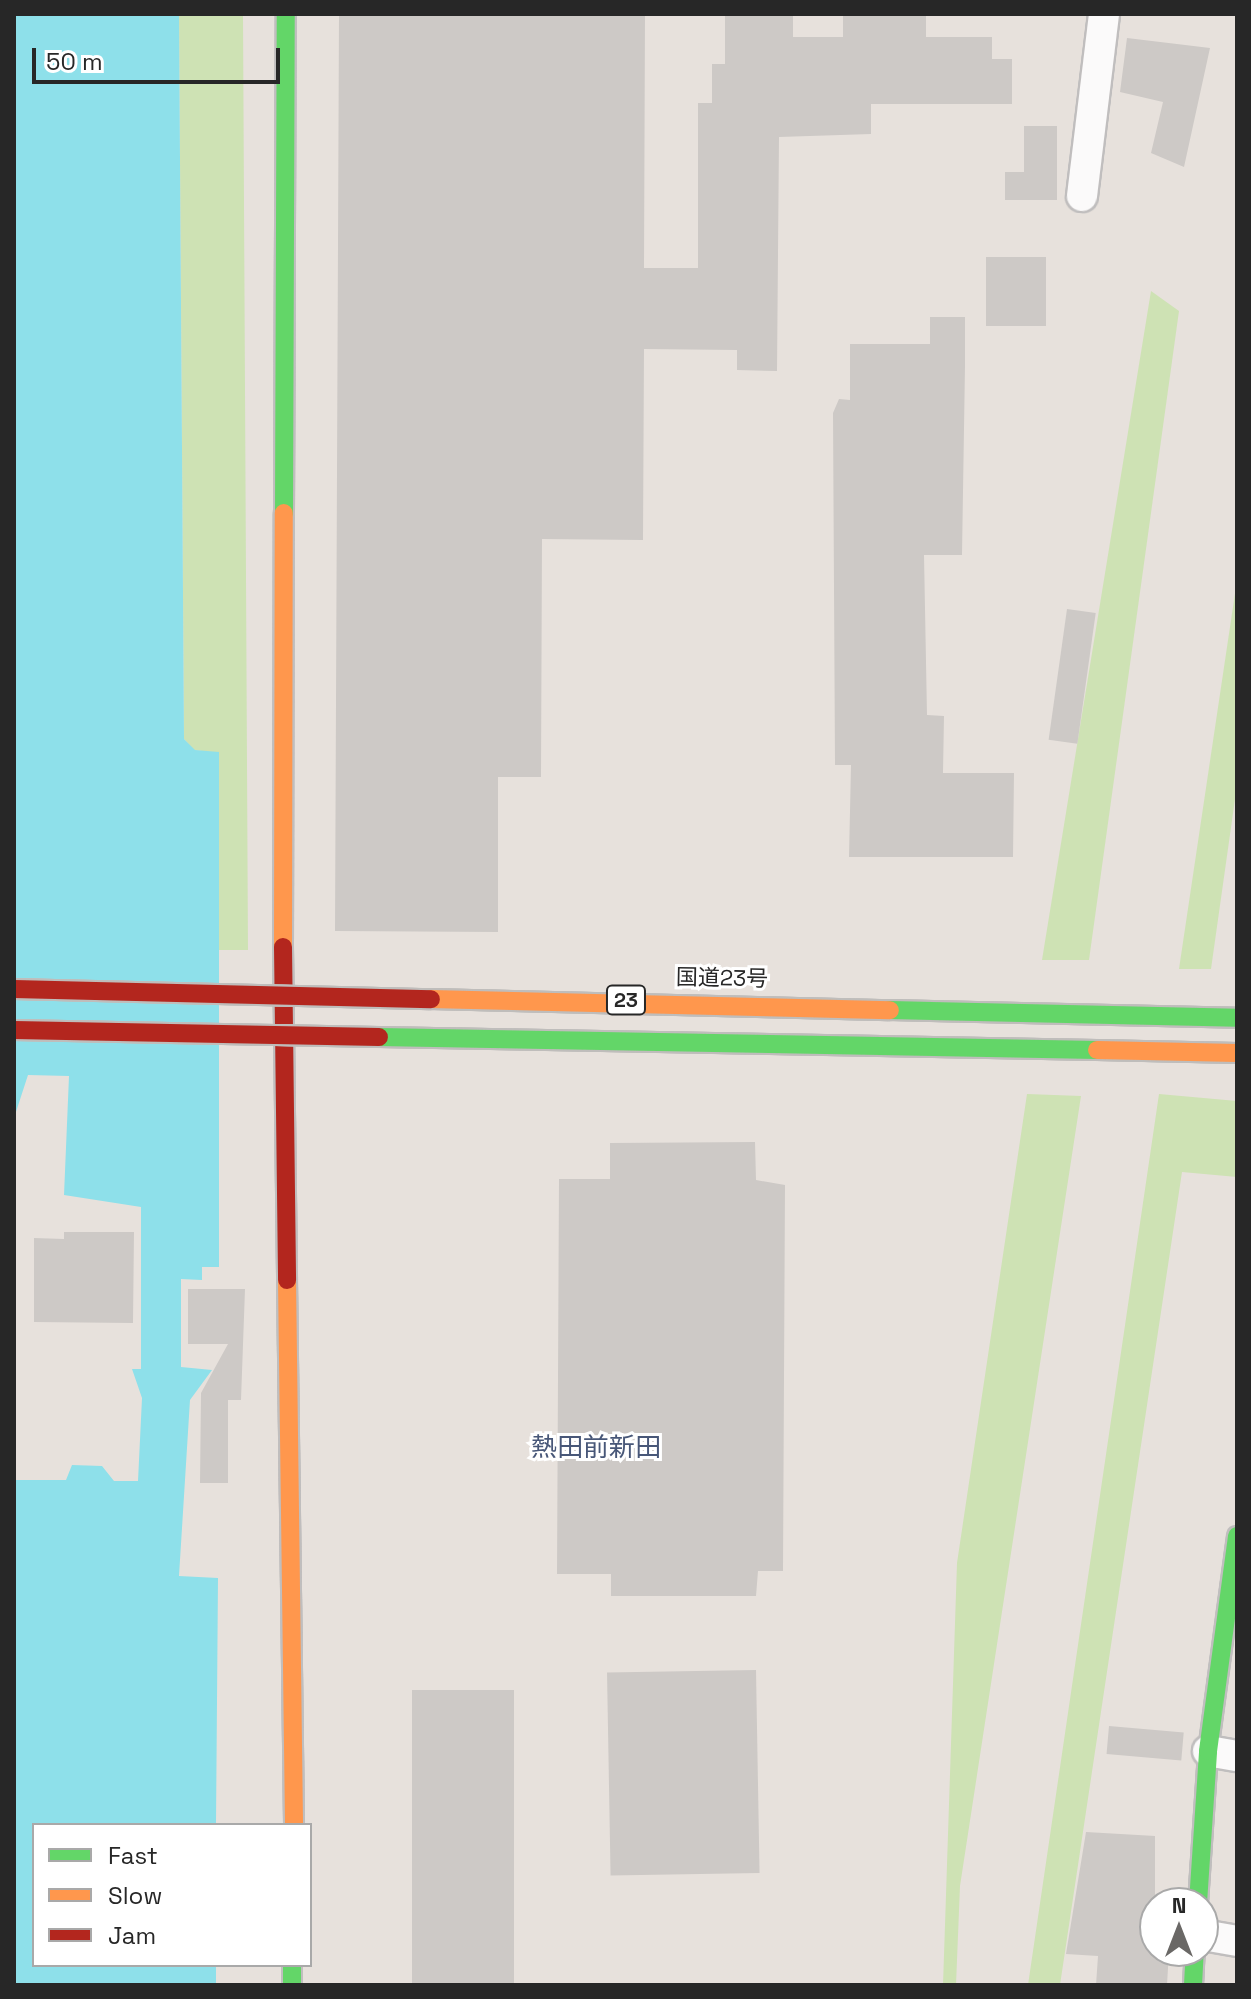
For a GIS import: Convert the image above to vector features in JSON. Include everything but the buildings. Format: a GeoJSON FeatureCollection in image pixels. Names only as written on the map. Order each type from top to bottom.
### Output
{"type":"FeatureCollection","features":[{"type":"Feature","properties":{"kind":"main road"},"geometry":{"type":"LineString","coordinates":[[286,14],[282,862],[294,1823]]}},
{"type":"Feature","properties":{"kind":"main road","name":"国道23号"},"geometry":{"type":"LineString","coordinates":[[14,989],[1237,1018]]}},
{"type":"Feature","properties":{"kind":"main road","name":"23"},"geometry":{"type":"LineString","coordinates":[[14,1030],[1237,1053]]}},
{"type":"Feature","properties":{"kind":"main road"},"geometry":{"type":"LineString","coordinates":[[1201,1887],[1222,1754],[1236,1552]]}},
{"type":"Feature","properties":{"kind":"street"},"geometry":{"type":"LineString","coordinates":[[1082,196],[1104,14]]}},
{"type":"Feature","properties":{"kind":"green space"},"geometry":{"type":"Polygon","coordinates":[[[179,14],[243,14],[248,950],[219,950],[219,753],[194,750],[184,739],[179,14]]]}},
{"type":"Feature","properties":{"kind":"green space"},"geometry":{"type":"Polygon","coordinates":[[[1151,291],[1179,311],[1089,960],[1042,960],[1151,291]]]}},
{"type":"Feature","properties":{"kind":"green space"},"geometry":{"type":"Polygon","coordinates":[[[1237,580],[1237,785],[1211,969],[1179,969],[1237,580]]]}},
{"type":"Feature","properties":{"kind":"green space"},"geometry":{"type":"Polygon","coordinates":[[[1027,1094],[1081,1096],[960,1886],[956,1985],[943,1985],[957,1563],[1027,1094]]]}},
{"type":"Feature","properties":{"kind":"green space"},"geometry":{"type":"Polygon","coordinates":[[[1159,1094],[1237,1101],[1237,1177],[1182,1172],[1060,1985],[1028,1985],[1159,1094]]]}},
{"type":"Feature","properties":{"kind":"water"},"geometry":{"type":"Polygon","coordinates":[[[14,14],[179,14],[184,739],[195,750],[219,752],[219,1267],[202,1267],[202,1280],[181,1279],[181,1367],[212,1370],[190,1400],[179,1576],[218,1578],[216,1823],[32,1823],[32,1967],[216,1967],[216,1985],[14,1985],[14,1480],[66,1480],[72,1465],[102,1466],[114,1481],[138,1481],[142,1398],[132,1369],[141,1369],[141,1207],[64,1195],[69,1076],[28,1075],[14,1118],[14,14]]]}},
{"type":"Feature","properties":{"kind":"traffic: fast"},"geometry":{"type":"LineString","coordinates":[[284,513],[286,14]]}},
{"type":"Feature","properties":{"kind":"traffic: fast"},"geometry":{"type":"LineString","coordinates":[[890,1010],[1237,1018]]}},
{"type":"Feature","properties":{"kind":"traffic: fast"},"geometry":{"type":"LineString","coordinates":[[379,1037],[1097,1050]]}},
{"type":"Feature","properties":{"kind":"traffic: fast"},"geometry":{"type":"LineString","coordinates":[[1199,1887],[1208,1751],[1237,1536]]}},
{"type":"Feature","properties":{"kind":"traffic: fast"},"geometry":{"type":"LineString","coordinates":[[292,1967],[292,1985]]}},
{"type":"Feature","properties":{"kind":"traffic: fast"},"geometry":{"type":"LineString","coordinates":[[1193,1985],[1194,1967]]}},
{"type":"Feature","properties":{"kind":"traffic: slow"},"geometry":{"type":"LineString","coordinates":[[283,947],[284,513]]}},
{"type":"Feature","properties":{"kind":"traffic: slow"},"geometry":{"type":"LineString","coordinates":[[431,999],[890,1010]]}},
{"type":"Feature","properties":{"kind":"traffic: slow"},"geometry":{"type":"LineString","coordinates":[[1097,1050],[1237,1053]]}},
{"type":"Feature","properties":{"kind":"traffic: slow"},"geometry":{"type":"LineString","coordinates":[[287,1280],[294,1823]]}},
{"type":"Feature","properties":{"kind":"traffic: jam"},"geometry":{"type":"LineString","coordinates":[[283,947],[287,1280]]}},
{"type":"Feature","properties":{"kind":"traffic: jam"},"geometry":{"type":"LineString","coordinates":[[14,989],[431,999]]}},
{"type":"Feature","properties":{"kind":"traffic: jam"},"geometry":{"type":"LineString","coordinates":[[14,1030],[379,1037]]}},
{"type":"Feature","properties":{"kind":"district","name":"熱田前新田"},"geometry":{"type":"Point","coordinates":[596,1448]}}]}
